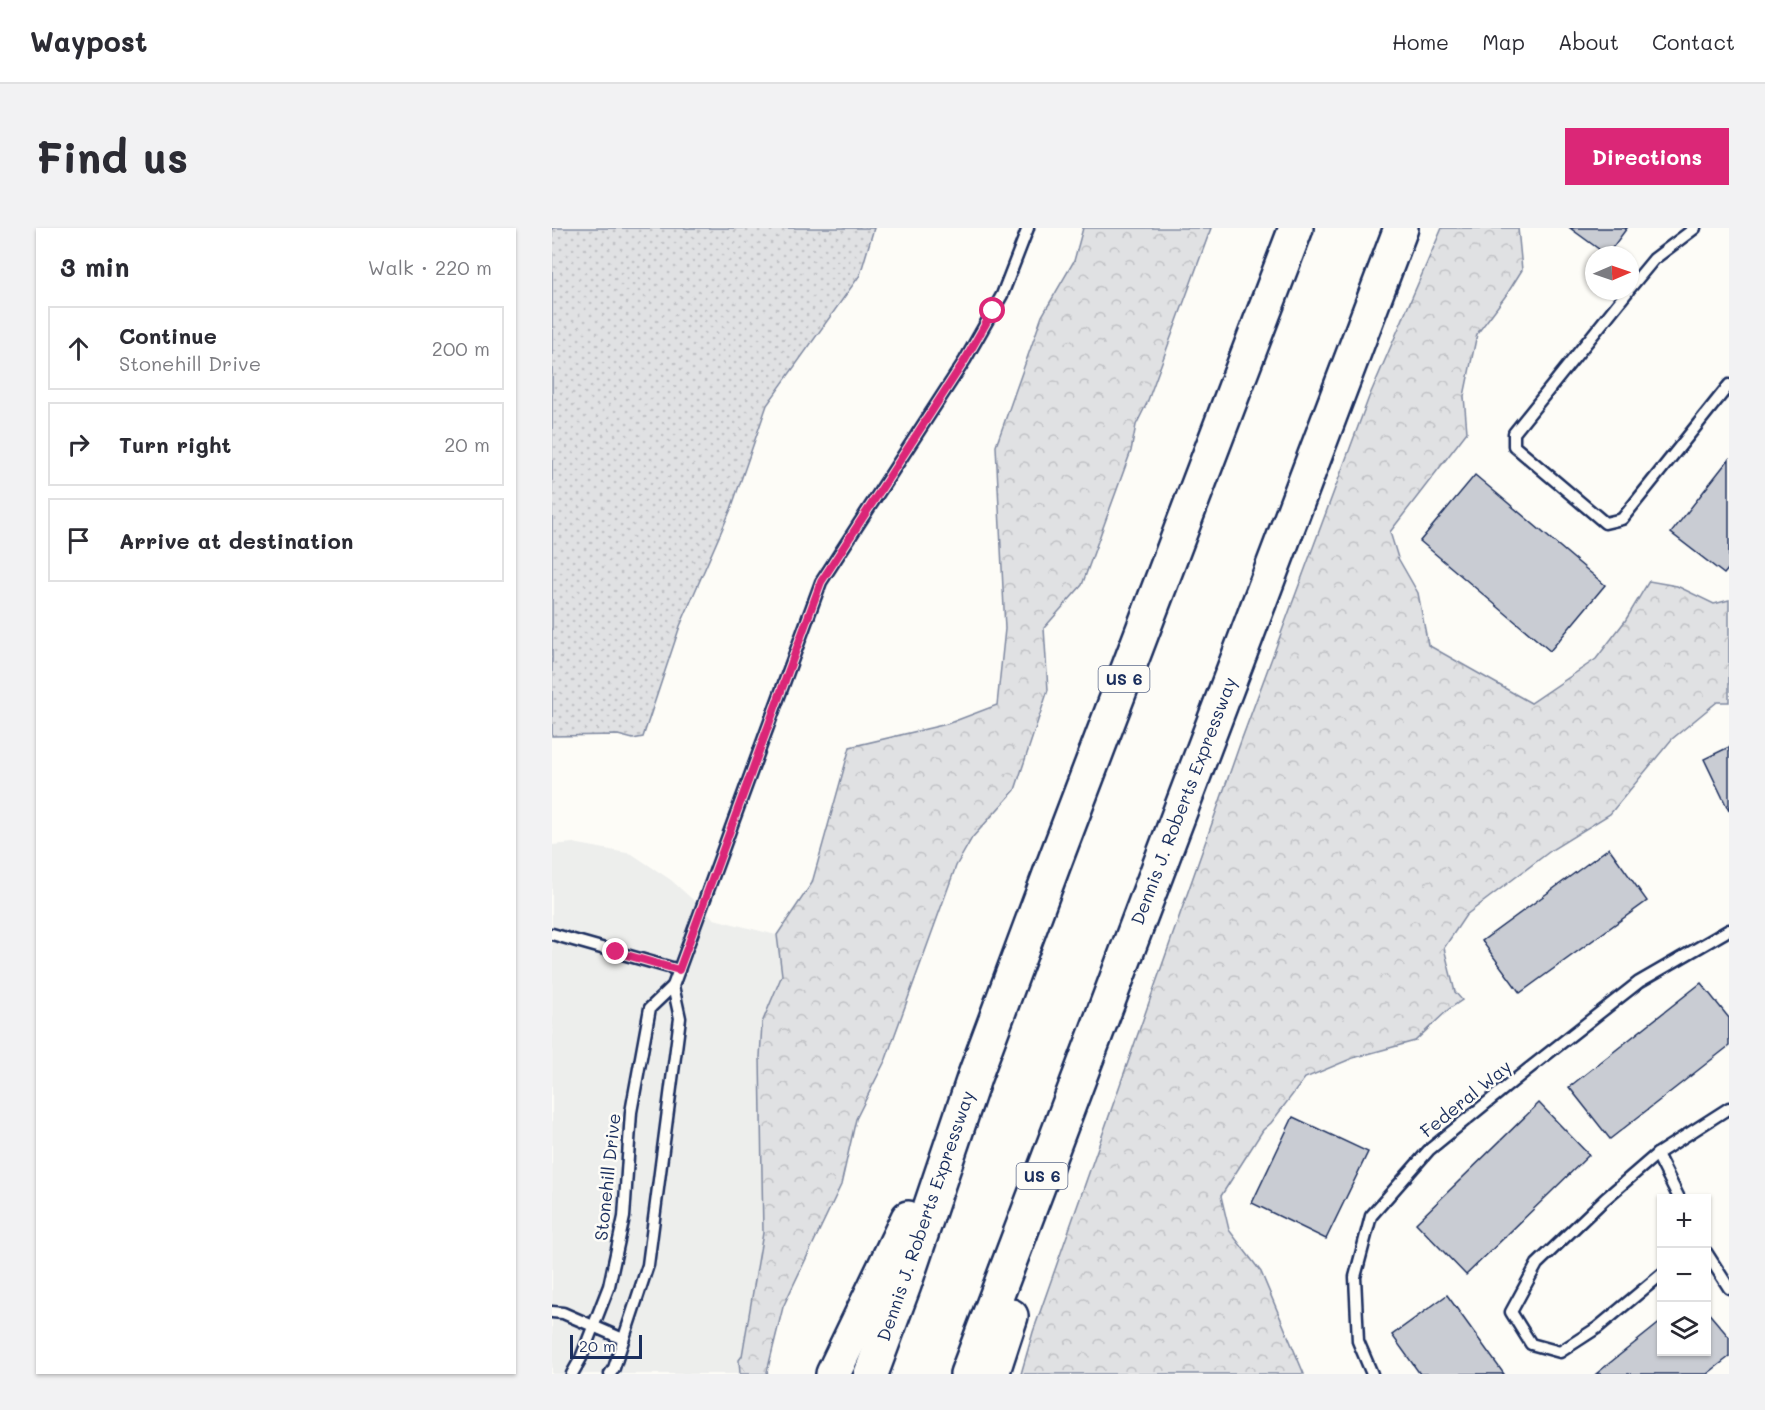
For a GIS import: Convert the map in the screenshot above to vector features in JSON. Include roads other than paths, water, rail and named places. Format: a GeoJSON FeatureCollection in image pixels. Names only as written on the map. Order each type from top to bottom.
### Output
{"type":"FeatureCollection","features":[{"type":"Feature","properties":{"kind":"highway"},"geometry":{"type":"LineString","coordinates":[[1276,283],[1291,228]]}},
{"type":"Feature","properties":{"kind":"highway","name":"US 6"},"geometry":{"type":"LineString","coordinates":[[1276,283],[1296,228]]}},
{"type":"Feature","properties":{"kind":"highway","name":"Dennis J. Roberts Expressway"},"geometry":{"type":"LineString","coordinates":[[966,1374],[1401,228]]}},
{"type":"Feature","properties":{"kind":"highway","name":"Dennis J. Roberts Expressway"},"geometry":{"type":"LineString","coordinates":[[871,1374],[904,1285],[975,1075],[1057,854],[1276,283]]}},
{"type":"Feature","properties":{"kind":"highway"},"geometry":{"type":"LineString","coordinates":[[992,1374],[1117,978]]}},
{"type":"Feature","properties":{"kind":"highway"},"geometry":{"type":"LineString","coordinates":[[833,1374],[975,1075]]}},
{"type":"Feature","properties":{"kind":"lane","name":"Stonehill Drive"},"geometry":{"type":"LineString","coordinates":[[572,1374],[581,1358],[609,1286],[624,1217],[631,1112],[650,1008],[673,986],[821,582],[965,360],[1002,295],[1028,228]]}},
{"type":"Feature","properties":{"kind":"lane"},"geometry":{"type":"LineString","coordinates":[[1639,278],[1654,259],[1695,228]]}},
{"type":"Feature","properties":{"kind":"lane"},"geometry":{"type":"LineString","coordinates":[[1621,300],[1514,433],[1514,446],[1605,523],[1622,519],[1729,385]]}},
{"type":"Feature","properties":{"kind":"lane","name":"Federal Way"},"geometry":{"type":"LineString","coordinates":[[1372,1374],[1358,1341],[1355,1277],[1371,1216],[1430,1150],[1527,1070],[1639,982],[1729,930]]}},
{"type":"Feature","properties":{"kind":"lane"},"geometry":{"type":"LineString","coordinates":[[552,934],[679,970]]}},
{"type":"Feature","properties":{"kind":"lane"},"geometry":{"type":"LineString","coordinates":[[610,1374],[614,1368],[648,1265],[680,1018],[673,986]]}},
{"type":"Feature","properties":{"kind":"lane"},"geometry":{"type":"LineString","coordinates":[[1657,1278],[1597,1328],[1560,1352],[1531,1344],[1511,1312],[1537,1264],[1605,1199],[1657,1154],[1729,1108]]}},
{"type":"Feature","properties":{"kind":"lane"},"geometry":{"type":"LineString","coordinates":[[1657,1154],[1677,1194]]}},
{"type":"Feature","properties":{"kind":"lane"},"geometry":{"type":"LineString","coordinates":[[1711,1259],[1729,1288]]}},
{"type":"Feature","properties":{"kind":"lane"},"geometry":{"type":"LineString","coordinates":[[552,1312],[563,1313],[623,1339]]}}]}
